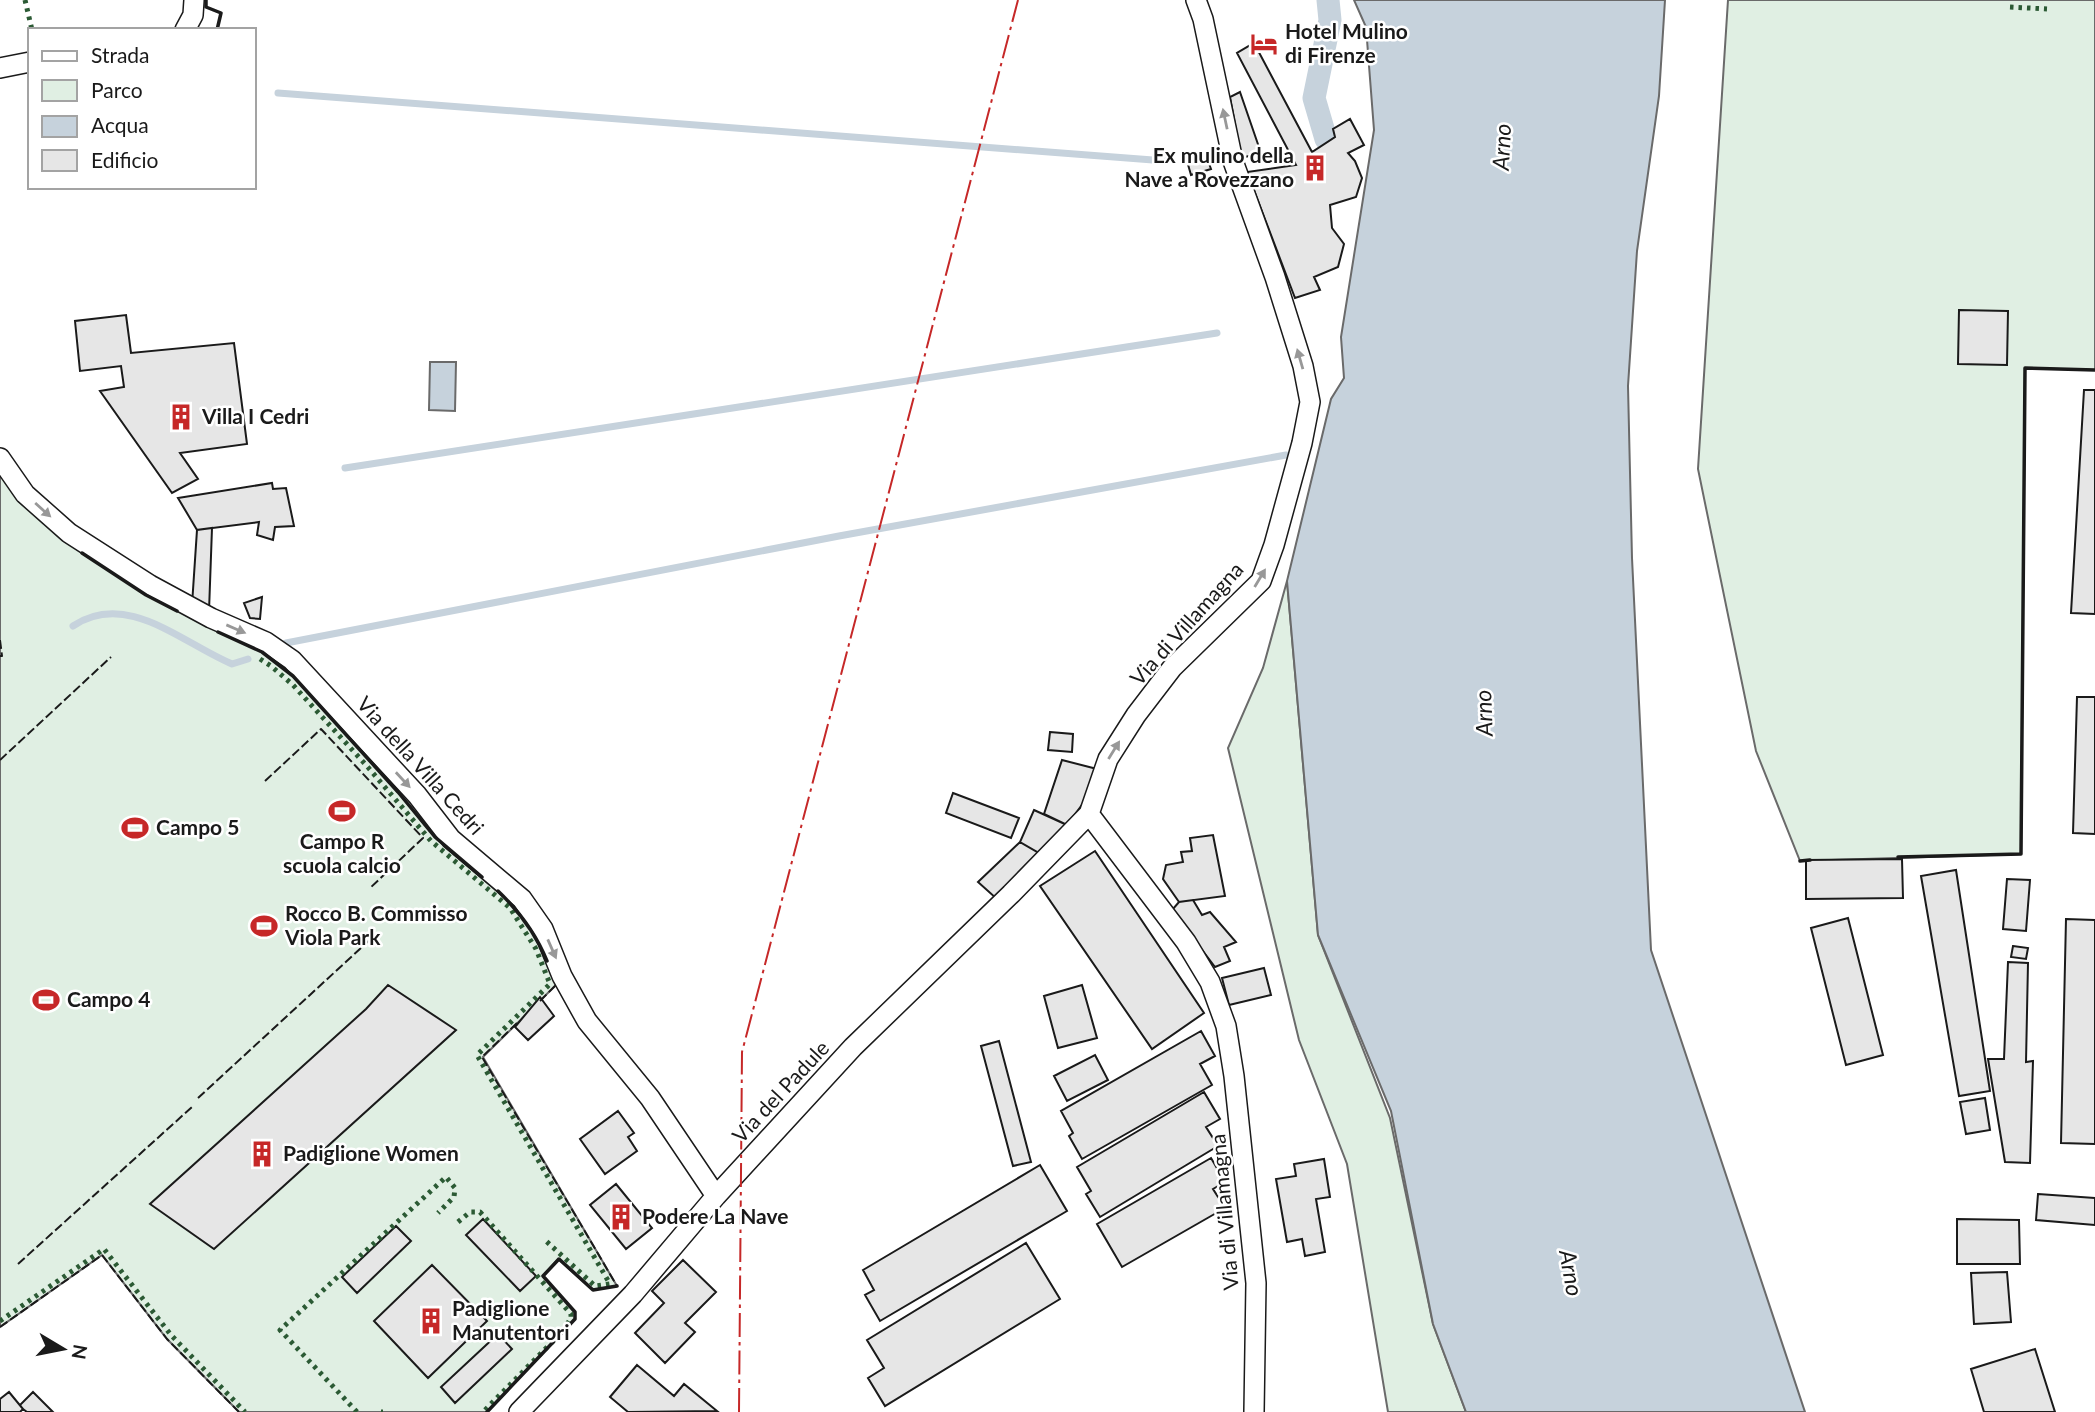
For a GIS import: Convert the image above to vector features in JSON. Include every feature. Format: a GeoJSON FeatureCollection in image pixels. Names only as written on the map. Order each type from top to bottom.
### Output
{"type":"FeatureCollection","features":[{"type":"Feature","properties":{"kind":"street"},"geometry":{"type":"LineString","coordinates":[[186,28],[193,15],[194,0]]}},
{"type":"Feature","properties":{"kind":"street","name":"Via di Villamagna"},"geometry":{"type":"LineString","coordinates":[[1196,0],[1203,19],[1233,161],[1275,277],[1303,366],[1310,402],[1299,456],[1261,581],[1171,668],[1136,715],[1108,759],[1089,814],[1186,942],[1210,982],[1226,1026],[1234,1076],[1256,1283],[1254,1412]]}},
{"type":"Feature","properties":{"kind":"street"},"geometry":{"type":"LineString","coordinates":[[0,68],[28,62]]}},
{"type":"Feature","properties":{"kind":"street","name":"Via della Villa Cedri"},"geometry":{"type":"LineString","coordinates":[[0,458],[25,494],[69,533],[150,585],[211,618],[266,642],[292,660],[417,794],[452,839],[522,899],[543,929],[562,976],[587,1021],[650,1098],[716,1196]]}},
{"type":"Feature","properties":{"kind":"street","name":"Via del Padule"},"geometry":{"type":"LineString","coordinates":[[519,1412],[633,1294],[716,1196],[853,1047],[1012,894],[1089,814]]}},
{"type":"Feature","properties":{"kind":"green space"},"geometry":{"type":"Polygon","coordinates":[[[1728,0],[2095,0],[2095,370],[2025,368],[2021,854],[1800,861],[1756,751],[1698,469],[1728,0]]]}},
{"type":"Feature","properties":{"kind":"green space","name":"Rocco B. Commisso Viola Park"},"geometry":{"type":"Polygon","coordinates":[[[0,470],[76,548],[146,595],[262,652],[293,676],[435,837],[515,907],[541,945],[557,984],[483,1057],[617,1286],[593,1290],[558,1259],[543,1276],[575,1312],[575,1319],[487,1412],[239,1412],[167,1339],[102,1255],[0,1327],[0,470]]]}},
{"type":"Feature","properties":{"kind":"green space"},"geometry":{"type":"Polygon","coordinates":[[[1287,581],[1318,935],[1390,1118],[1433,1324],[1466,1412],[1388,1412],[1347,1164],[1299,1040],[1228,748],[1263,668],[1287,581]]]}},
{"type":"Feature","properties":{"kind":"water","name":"Arno"},"geometry":{"type":"Polygon","coordinates":[[[1354,0],[1665,0],[1659,96],[1637,251],[1628,386],[1632,558],[1651,950],[1805,1412],[1466,1412],[1433,1324],[1391,1111],[1318,935],[1287,581],[1331,399],[1344,378],[1341,337],[1374,130],[1366,27],[1354,0]]]}},
{"type":"Feature","properties":{"kind":"water"},"geometry":{"type":"Polygon","coordinates":[[[430,362],[456,362],[455,411],[429,410],[430,362]]]}},
{"type":"Feature","properties":{"kind":"building","name":"Ex mulino della Nave a Rovezzano"},"geometry":{"type":"Polygon","coordinates":[[[1254,43],[1312,152],[1335,137],[1333,129],[1350,119],[1364,145],[1348,153],[1355,161],[1362,178],[1356,197],[1330,205],[1332,228],[1344,244],[1338,267],[1314,277],[1320,290],[1295,298],[1247,172],[1296,165],[1237,53],[1254,43]]]}},
{"type":"Feature","properties":{"kind":"building"},"geometry":{"type":"Polygon","coordinates":[[[1240,92],[1261,153],[1241,158],[1230,97],[1240,92]]]}},
{"type":"Feature","properties":{"kind":"building"},"geometry":{"type":"Polygon","coordinates":[[[1206,155],[1211,169],[1191,175],[1187,161],[1206,155]]]}},
{"type":"Feature","properties":{"kind":"building"},"geometry":{"type":"Polygon","coordinates":[[[1959,310],[2008,311],[2007,365],[1958,364],[1959,310]]]}},
{"type":"Feature","properties":{"kind":"building","name":"Villa I Cedri"},"geometry":{"type":"Polygon","coordinates":[[[126,315],[131,353],[234,343],[247,444],[180,453],[198,479],[172,493],[100,391],[124,387],[121,366],[80,371],[75,321],[126,315]]]}},
{"type":"Feature","properties":{"kind":"building"},"geometry":{"type":"Polygon","coordinates":[[[2084,390],[2095,390],[2095,614],[2071,613],[2084,390]]]}},
{"type":"Feature","properties":{"kind":"building"},"geometry":{"type":"Polygon","coordinates":[[[272,483],[273,489],[286,488],[294,526],[275,527],[273,540],[257,535],[259,522],[197,530],[178,498],[272,483]]]}},
{"type":"Feature","properties":{"kind":"building"},"geometry":{"type":"Polygon","coordinates":[[[212,528],[209,611],[192,605],[197,530],[212,528]]]}},
{"type":"Feature","properties":{"kind":"building"},"geometry":{"type":"Polygon","coordinates":[[[262,597],[260,619],[250,618],[244,603],[262,597]]]}},
{"type":"Feature","properties":{"kind":"building"},"geometry":{"type":"Polygon","coordinates":[[[2077,697],[2095,697],[2095,834],[2073,833],[2077,697]]]}},
{"type":"Feature","properties":{"kind":"building"},"geometry":{"type":"Polygon","coordinates":[[[1050,732],[1073,734],[1072,752],[1048,750],[1050,732]]]}},
{"type":"Feature","properties":{"kind":"building"},"geometry":{"type":"Polygon","coordinates":[[[1062,760],[1097,769],[1087,798],[1067,825],[1044,814],[1062,760]]]}},
{"type":"Feature","properties":{"kind":"building"},"geometry":{"type":"Polygon","coordinates":[[[953,793],[1019,818],[1011,838],[946,813],[953,793]]]}},
{"type":"Feature","properties":{"kind":"building"},"geometry":{"type":"Polygon","coordinates":[[[1034,810],[1067,825],[1044,856],[1020,842],[1034,810]]]}},
{"type":"Feature","properties":{"kind":"building"},"geometry":{"type":"Polygon","coordinates":[[[1213,835],[1225,896],[1179,902],[1163,879],[1166,865],[1183,862],[1181,852],[1192,851],[1190,838],[1213,835]]]}},
{"type":"Feature","properties":{"kind":"building"},"geometry":{"type":"Polygon","coordinates":[[[1020,842],[1044,856],[998,900],[978,882],[1020,842]]]}},
{"type":"Feature","properties":{"kind":"building"},"geometry":{"type":"Polygon","coordinates":[[[1095,851],[1204,1013],[1152,1049],[1040,886],[1095,851]]]}},
{"type":"Feature","properties":{"kind":"building"},"geometry":{"type":"Polygon","coordinates":[[[1902,859],[1903,898],[1806,899],[1806,860],[1902,859]]]}},
{"type":"Feature","properties":{"kind":"building"},"geometry":{"type":"Polygon","coordinates":[[[1956,870],[1990,1091],[1959,1096],[1921,876],[1956,870]]]}},
{"type":"Feature","properties":{"kind":"building"},"geometry":{"type":"Polygon","coordinates":[[[2007,879],[2030,880],[2026,931],[2003,929],[2007,879]]]}},
{"type":"Feature","properties":{"kind":"building"},"geometry":{"type":"Polygon","coordinates":[[[1193,900],[1202,915],[1210,912],[1236,942],[1224,947],[1230,961],[1215,967],[1172,910],[1179,902],[1193,900]]]}},
{"type":"Feature","properties":{"kind":"building"},"geometry":{"type":"Polygon","coordinates":[[[1848,918],[1883,1055],[1846,1065],[1811,928],[1848,918]]]}},
{"type":"Feature","properties":{"kind":"building"},"geometry":{"type":"Polygon","coordinates":[[[2066,919],[2095,920],[2095,1144],[2061,1143],[2066,919]]]}},
{"type":"Feature","properties":{"kind":"building"},"geometry":{"type":"Polygon","coordinates":[[[2013,946],[2028,948],[2026,959],[2011,957],[2013,946]]]}},
{"type":"Feature","properties":{"kind":"building"},"geometry":{"type":"Polygon","coordinates":[[[2008,962],[2028,963],[2026,1062],[2033,1061],[2030,1163],[2005,1162],[1988,1059],[2004,1059],[2008,962]]]}},
{"type":"Feature","properties":{"kind":"building"},"geometry":{"type":"Polygon","coordinates":[[[1264,968],[1271,995],[1229,1005],[1222,978],[1264,968]]]}},
{"type":"Feature","properties":{"kind":"building","name":"Padiglione Women"},"geometry":{"type":"Polygon","coordinates":[[[388,985],[456,1030],[214,1249],[150,1204],[366,1009],[388,985]]]}},
{"type":"Feature","properties":{"kind":"building"},"geometry":{"type":"Polygon","coordinates":[[[1082,985],[1097,1038],[1058,1048],[1044,996],[1082,985]]]}},
{"type":"Feature","properties":{"kind":"building"},"geometry":{"type":"Polygon","coordinates":[[[540,997],[554,1016],[528,1040],[515,1027],[540,997]]]}},
{"type":"Feature","properties":{"kind":"building"},"geometry":{"type":"Polygon","coordinates":[[[1201,1031],[1215,1056],[1200,1064],[1212,1085],[1082,1159],[1069,1136],[1073,1133],[1061,1111],[1201,1031]]]}},
{"type":"Feature","properties":{"kind":"building"},"geometry":{"type":"Polygon","coordinates":[[[999,1041],[1031,1162],[1013,1166],[981,1046],[999,1041]]]}},
{"type":"Feature","properties":{"kind":"building"},"geometry":{"type":"Polygon","coordinates":[[[1095,1055],[1108,1080],[1067,1101],[1054,1076],[1095,1055]]]}},
{"type":"Feature","properties":{"kind":"building"},"geometry":{"type":"Polygon","coordinates":[[[1204,1092],[1220,1119],[1206,1127],[1218,1146],[1100,1217],[1086,1194],[1091,1191],[1077,1167],[1204,1092]]]}},
{"type":"Feature","properties":{"kind":"building"},"geometry":{"type":"Polygon","coordinates":[[[1985,1098],[1990,1130],[1966,1134],[1960,1102],[1985,1098]]]}},
{"type":"Feature","properties":{"kind":"building"},"geometry":{"type":"Polygon","coordinates":[[[618,1111],[634,1133],[628,1137],[637,1151],[605,1174],[580,1139],[618,1111]]]}},
{"type":"Feature","properties":{"kind":"building"},"geometry":{"type":"Polygon","coordinates":[[[1211,1158],[1225,1182],[1213,1189],[1225,1208],[1122,1267],[1097,1224],[1211,1158]]]}},
{"type":"Feature","properties":{"kind":"building"},"geometry":{"type":"Polygon","coordinates":[[[1324,1159],[1330,1197],[1316,1199],[1325,1252],[1305,1256],[1302,1239],[1287,1242],[1276,1179],[1296,1176],[1294,1164],[1324,1159]]]}},
{"type":"Feature","properties":{"kind":"building"},"geometry":{"type":"Polygon","coordinates":[[[1040,1165],[1067,1211],[880,1321],[865,1295],[874,1290],[863,1270],[1040,1165]]]}},
{"type":"Feature","properties":{"kind":"building","name":"Podere La Nave"},"geometry":{"type":"Polygon","coordinates":[[[616,1184],[652,1228],[626,1249],[590,1205],[616,1184]]]}},
{"type":"Feature","properties":{"kind":"building"},"geometry":{"type":"Polygon","coordinates":[[[2038,1194],[2095,1198],[2095,1225],[2036,1220],[2038,1194]]]}},
{"type":"Feature","properties":{"kind":"building"},"geometry":{"type":"Polygon","coordinates":[[[483,1219],[536,1276],[520,1291],[466,1235],[483,1219]]]}},
{"type":"Feature","properties":{"kind":"building"},"geometry":{"type":"Polygon","coordinates":[[[1957,1219],[2019,1220],[2020,1264],[1957,1264],[1957,1219]]]}},
{"type":"Feature","properties":{"kind":"building"},"geometry":{"type":"Polygon","coordinates":[[[396,1226],[411,1241],[357,1293],[342,1277],[396,1226]]]}},
{"type":"Feature","properties":{"kind":"building"},"geometry":{"type":"Polygon","coordinates":[[[1026,1243],[1060,1299],[885,1406],[868,1378],[884,1368],[867,1340],[1026,1243]]]}},
{"type":"Feature","properties":{"kind":"building"},"geometry":{"type":"Polygon","coordinates":[[[683,1260],[716,1292],[685,1323],[695,1332],[665,1363],[635,1333],[664,1303],[652,1291],[683,1260]]]}},
{"type":"Feature","properties":{"kind":"building","name":"Padiglione Manutentori"},"geometry":{"type":"Polygon","coordinates":[[[432,1265],[487,1321],[428,1378],[374,1321],[432,1265]]]}},
{"type":"Feature","properties":{"kind":"building"},"geometry":{"type":"Polygon","coordinates":[[[2007,1272],[2011,1322],[1974,1324],[1971,1273],[2007,1272]]]}},
{"type":"Feature","properties":{"kind":"building"},"geometry":{"type":"Polygon","coordinates":[[[498,1334],[512,1349],[455,1403],[441,1387],[498,1334]]]}},
{"type":"Feature","properties":{"kind":"building"},"geometry":{"type":"Polygon","coordinates":[[[2035,1349],[2055,1412],[1984,1412],[1971,1369],[2035,1349]]]}},
{"type":"Feature","properties":{"kind":"building"},"geometry":{"type":"Polygon","coordinates":[[[637,1365],[674,1396],[684,1384],[717,1411],[628,1412],[610,1397],[637,1365]]]}},
{"type":"Feature","properties":{"kind":"building"},"geometry":{"type":"Polygon","coordinates":[[[9,1392],[23,1409],[20,1412],[0,1412],[0,1399],[9,1392]]]}},
{"type":"Feature","properties":{"kind":"building"},"geometry":{"type":"Polygon","coordinates":[[[33,1392],[53,1412],[27,1412],[23,1409],[20,1405],[33,1392]]]}},
{"type":"Feature","properties":{"kind":"waterway"},"geometry":{"type":"LineString","coordinates":[[1326,139],[1314,98],[1330,20],[1328,0]]}},
{"type":"Feature","properties":{"kind":"waterway"},"geometry":{"type":"LineString","coordinates":[[278,93],[1166,161]]}},
{"type":"Feature","properties":{"kind":"waterway"},"geometry":{"type":"LineString","coordinates":[[345,468],[1217,333]]}},
{"type":"Feature","properties":{"kind":"waterway"},"geometry":{"type":"LineString","coordinates":[[286,643],[839,536],[1286,455]]}},
{"type":"Feature","properties":{"kind":"waterway"},"geometry":{"type":"LineString","coordinates":[[73,626],[93,616],[114,614],[134,617],[174,633],[232,664],[248,659]]}},
{"type":"Feature","properties":{"kind":"hedge"},"geometry":{"type":"LineString","coordinates":[[25,0],[32,28]]}},
{"type":"Feature","properties":{"kind":"hedge"},"geometry":{"type":"LineString","coordinates":[[2010,7],[2047,9]]}},
{"type":"Feature","properties":{"kind":"hedge"},"geometry":{"type":"LineString","coordinates":[[260,659],[293,685],[431,841],[510,908],[536,949],[550,984],[477,1055],[610,1284],[595,1286],[546,1241]]}},
{"type":"Feature","properties":{"kind":"hedge"},"geometry":{"type":"LineString","coordinates":[[357,1412],[280,1330],[446,1177],[455,1188],[454,1197],[438,1213]]}},
{"type":"Feature","properties":{"kind":"hedge"},"geometry":{"type":"LineString","coordinates":[[458,1222],[470,1212],[480,1212],[571,1314],[563,1331],[483,1412]]}},
{"type":"Feature","properties":{"kind":"hedge"},"geometry":{"type":"LineString","coordinates":[[0,1321],[104,1249],[171,1335],[245,1412]]}},
{"type":"Feature","properties":{"kind":"fence"},"geometry":{"type":"LineString","coordinates":[[0,640],[0,656]]}},
{"type":"Feature","properties":{"kind":"fence"},"geometry":{"type":"LineString","coordinates":[[0,760],[111,657]]}},
{"type":"Feature","properties":{"kind":"fence"},"geometry":{"type":"LineString","coordinates":[[265,781],[321,729],[423,838],[369,889]]}},
{"type":"Feature","properties":{"kind":"fence"},"geometry":{"type":"LineString","coordinates":[[198,1098],[374,936]]}},
{"type":"Feature","properties":{"kind":"fence"},"geometry":{"type":"LineString","coordinates":[[540,1001],[557,984]]}},
{"type":"Feature","properties":{"kind":"fence"},"geometry":{"type":"LineString","coordinates":[[517,1023],[482,1057],[617,1286]]}},
{"type":"Feature","properties":{"kind":"fence"},"geometry":{"type":"LineString","coordinates":[[18,1264],[192,1107]]}},
{"type":"Feature","properties":{"kind":"fence"},"geometry":{"type":"LineString","coordinates":[[0,1327],[102,1255],[167,1339],[239,1412]]}},
{"type":"Feature","properties":{"kind":"wall"},"geometry":{"type":"LineString","coordinates":[[206,0],[206,7],[221,13],[217,28]]}},
{"type":"Feature","properties":{"kind":"wall"},"geometry":{"type":"LineString","coordinates":[[1898,857],[2021,854],[2025,368],[2095,370]]}},
{"type":"Feature","properties":{"kind":"wall"},"geometry":{"type":"LineString","coordinates":[[82,553],[146,595],[177,611]]}},
{"type":"Feature","properties":{"kind":"wall"},"geometry":{"type":"LineString","coordinates":[[218,632],[262,652],[293,676],[435,837],[482,877]]}},
{"type":"Feature","properties":{"kind":"wall"},"geometry":{"type":"LineString","coordinates":[[1800,861],[1810,860]]}},
{"type":"Feature","properties":{"kind":"wall"},"geometry":{"type":"LineString","coordinates":[[498,891],[526,923],[547,961]]}},
{"type":"Feature","properties":{"kind":"wall"},"geometry":{"type":"LineString","coordinates":[[487,1412],[575,1319],[575,1312],[543,1276],[559,1259],[593,1290],[617,1286]]}},
{"type":"Feature","properties":{"kind":"power"},"geometry":{"type":"LineString","coordinates":[[739,1412],[742,1052],[1018,0]]}},
{"type":"Feature","properties":{"kind":"place","name":"Hotel Mulino di Firenze"},"geometry":{"type":"Point","coordinates":[1264,44]}},
{"type":"Feature","properties":{"kind":"place","name":"Ex mulino della Nave a Rovezzano"},"geometry":{"type":"Point","coordinates":[1315,168]}},
{"type":"Feature","properties":{"kind":"place","name":"Villa I Cedri"},"geometry":{"type":"Point","coordinates":[181,417]}},
{"type":"Feature","properties":{"kind":"place","name":"Campo R scuola calcio"},"geometry":{"type":"Point","coordinates":[342,811]}},
{"type":"Feature","properties":{"kind":"place","name":"Campo 5"},"geometry":{"type":"Point","coordinates":[135,828]}},
{"type":"Feature","properties":{"kind":"place","name":"Rocco B. Commisso Viola Park"},"geometry":{"type":"Point","coordinates":[264,926]}},
{"type":"Feature","properties":{"kind":"place","name":"Campo 4"},"geometry":{"type":"Point","coordinates":[46,1000]}},
{"type":"Feature","properties":{"kind":"place","name":"Padiglione Women"},"geometry":{"type":"Point","coordinates":[262,1154]}},
{"type":"Feature","properties":{"kind":"place","name":"Podere La Nave"},"geometry":{"type":"Point","coordinates":[621,1217]}},
{"type":"Feature","properties":{"kind":"place","name":"Padiglione Manutentori"},"geometry":{"type":"Point","coordinates":[431,1321]}}]}
